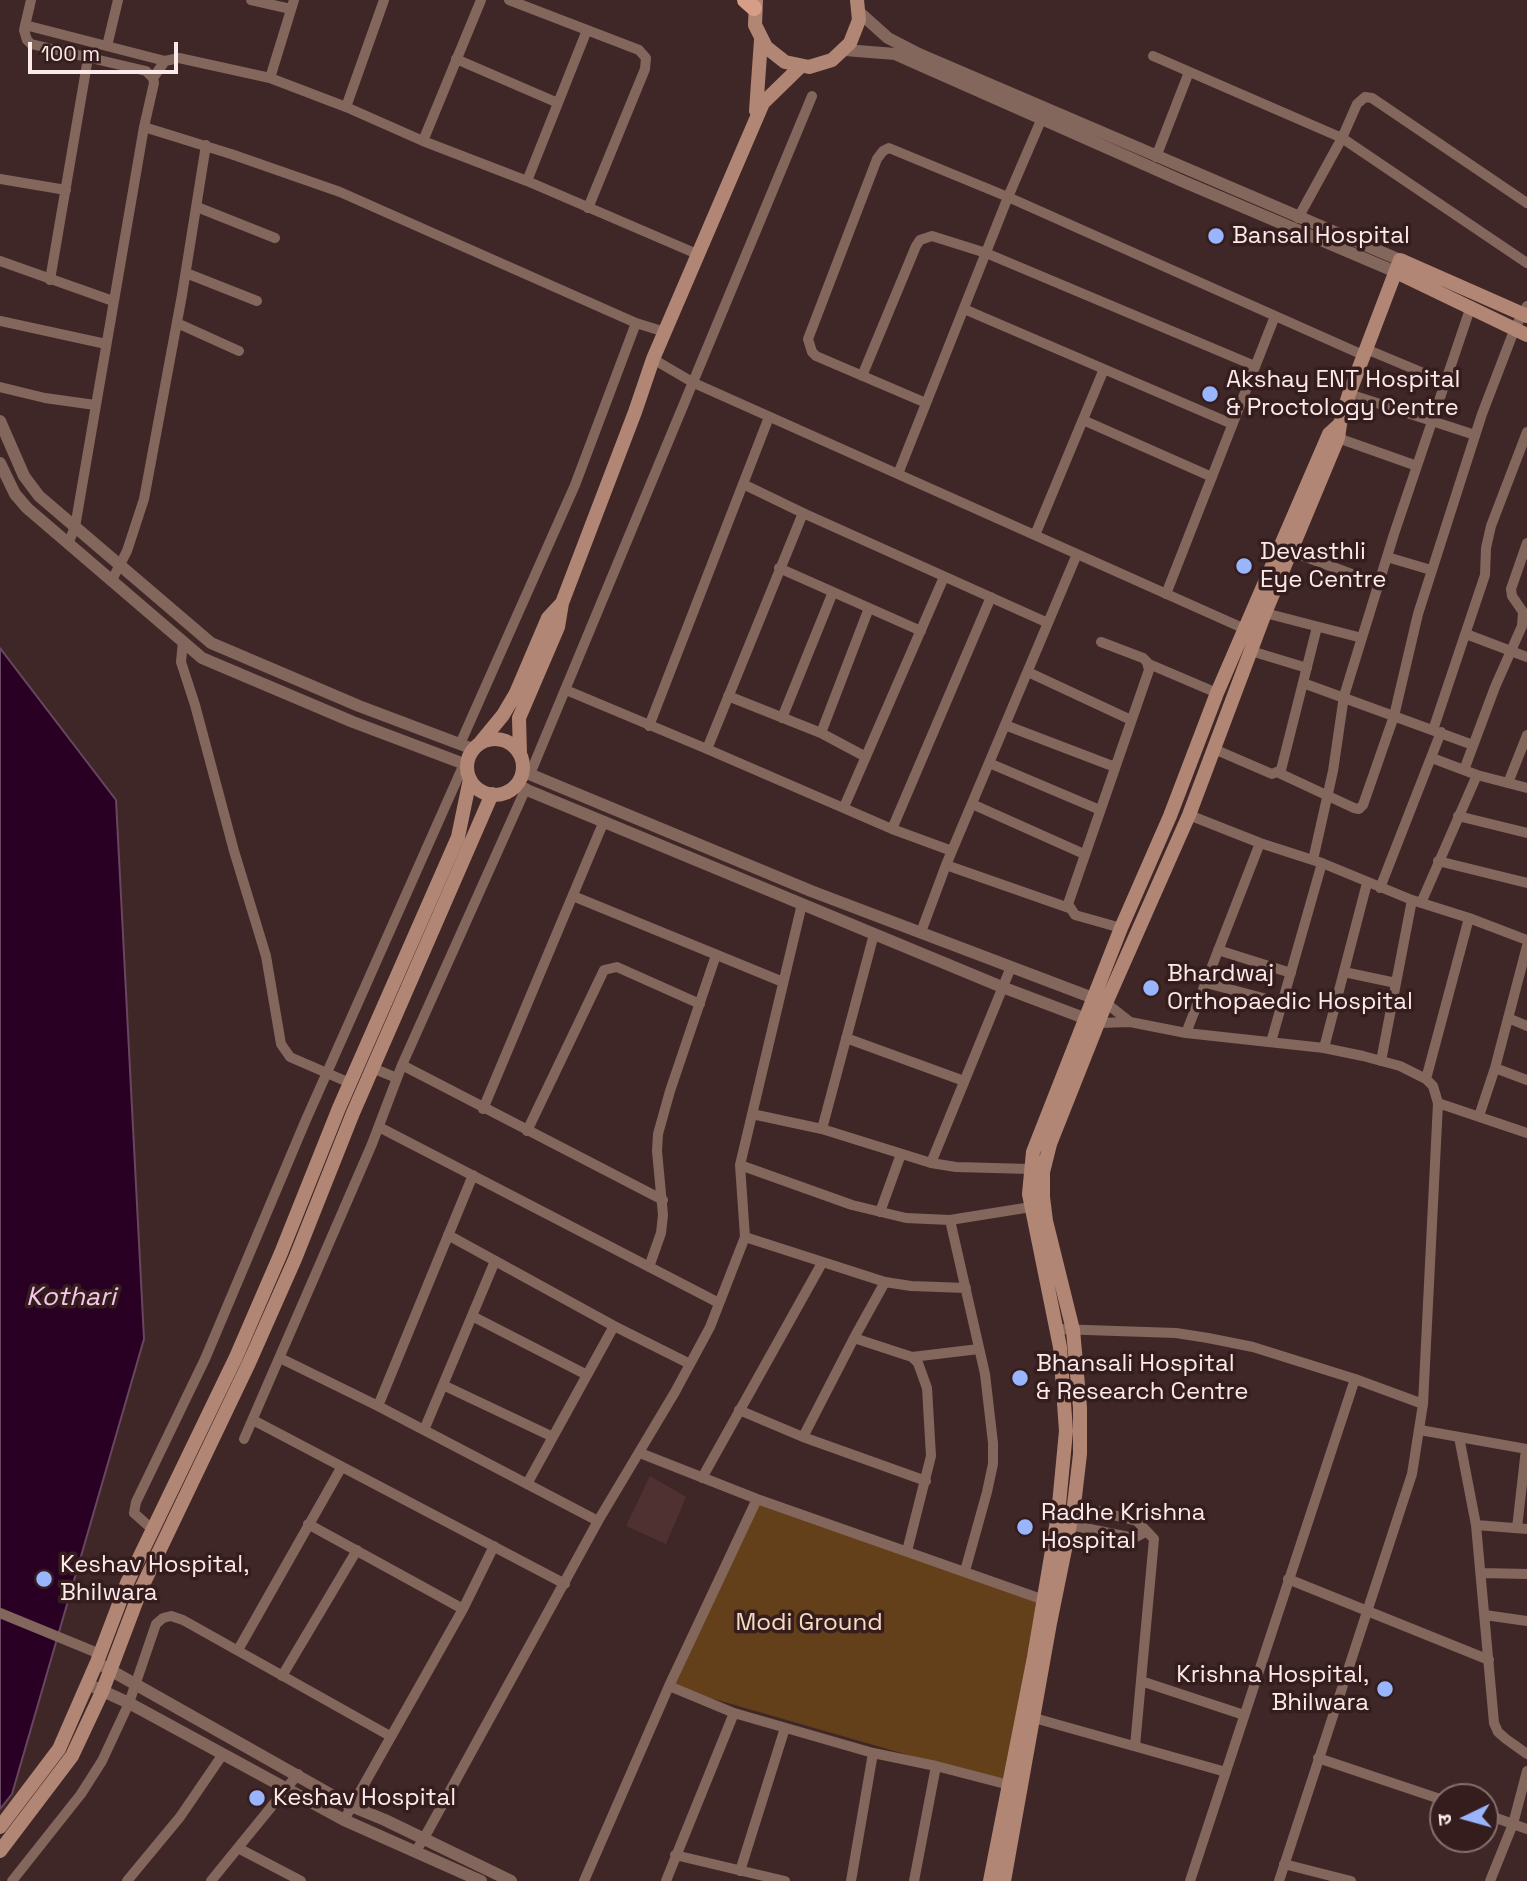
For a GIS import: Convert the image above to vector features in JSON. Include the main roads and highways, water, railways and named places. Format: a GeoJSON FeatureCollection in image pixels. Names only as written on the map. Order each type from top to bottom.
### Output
{"type":"FeatureCollection","features":[{"type":"Feature","properties":{"kind":"main road"},"geometry":{"type":"LineString","coordinates":[[752,3],[755,25],[761,40],[778,58],[801,66],[825,63],[845,50],[857,28],[858,6]]}},
{"type":"Feature","properties":{"kind":"main road"},"geometry":{"type":"LineString","coordinates":[[755,119],[761,40]]}},
{"type":"Feature","properties":{"kind":"main road"},"geometry":{"type":"LineString","coordinates":[[467,769],[479,789],[492,794],[521,787],[526,772],[520,754],[519,718],[558,627],[562,603],[653,359],[755,119],[769,96],[801,66]]}},
{"type":"Feature","properties":{"kind":"main road"},"geometry":{"type":"LineString","coordinates":[[1398,266],[1521,331]]}},
{"type":"Feature","properties":{"kind":"main road"},"geometry":{"type":"LineString","coordinates":[[1398,266],[1526,312]]}},
{"type":"Feature","properties":{"kind":"main road"},"geometry":{"type":"LineString","coordinates":[[1100,1000],[1189,815],[1265,613],[1292,552],[1398,266]]}},
{"type":"Feature","properties":{"kind":"main road"},"geometry":{"type":"LineString","coordinates":[[1049,1601],[1074,1505],[1081,1429],[1073,1330],[1046,1221],[1042,1182],[1050,1144],[1100,1000],[1121,928],[1170,816],[1217,693],[1336,432]]}},
{"type":"Feature","properties":{"kind":"main road"},"geometry":{"type":"LineString","coordinates":[[0,1851],[72,1756],[103,1692],[141,1589],[249,1363],[372,1068],[434,908],[458,837],[471,746],[503,715],[516,693],[548,618],[562,603]]}},
{"type":"Feature","properties":{"kind":"main road"},"geometry":{"type":"LineString","coordinates":[[471,746],[492,739],[502,739],[520,754]]}},
{"type":"Feature","properties":{"kind":"main road"},"geometry":{"type":"LineString","coordinates":[[0,1827],[59,1749],[127,1583],[236,1357],[350,1083],[492,794]]}},
{"type":"Feature","properties":{"kind":"main road"},"geometry":{"type":"LineString","coordinates":[[1004,1881],[1015,1786],[1049,1601],[1066,1431],[1057,1329],[1031,1207],[1030,1170],[1033,1152],[1092,1021]]}},
{"type":"Feature","properties":{"kind":"main road"},"geometry":{"type":"LineString","coordinates":[[990,1881],[1015,1786]]}},
{"type":"Feature","properties":{"kind":"water","name":"Kothari"},"geometry":{"type":"Polygon","coordinates":[[[0,648],[116,800],[144,1339],[12,1794],[0,1809],[0,648]]]}},
{"type":"Feature","properties":{"kind":"place","name":"Bansal Hospital"},"geometry":{"type":"Point","coordinates":[1216,236]}},
{"type":"Feature","properties":{"kind":"place","name":"Akshay ENT Hospital & Proctology Centre"},"geometry":{"type":"Point","coordinates":[1210,394]}},
{"type":"Feature","properties":{"kind":"place","name":"Devasthli Eye Centre"},"geometry":{"type":"Point","coordinates":[1244,566]}},
{"type":"Feature","properties":{"kind":"place","name":"Bhardwaj Orthopaedic Hospital"},"geometry":{"type":"Point","coordinates":[1151,988]}},
{"type":"Feature","properties":{"kind":"place","name":"Bhansali Hospital & Research Centre"},"geometry":{"type":"Point","coordinates":[1020,1378]}},
{"type":"Feature","properties":{"kind":"place","name":"Radhe Krishna Hospital"},"geometry":{"type":"Point","coordinates":[1025,1527]}},
{"type":"Feature","properties":{"kind":"place","name":"Keshav Hospital, Bhilwara"},"geometry":{"type":"Point","coordinates":[44,1579]}},
{"type":"Feature","properties":{"kind":"place","name":"Krishna Hospital, Bhilwara"},"geometry":{"type":"Point","coordinates":[1385,1689]}},
{"type":"Feature","properties":{"kind":"place","name":"Keshav Hospital"},"geometry":{"type":"Point","coordinates":[257,1798]}},
{"type":"Feature","properties":{"kind":"park label","name":"Modi Ground"},"geometry":{"type":"Point","coordinates":[809,1623]}}]}
